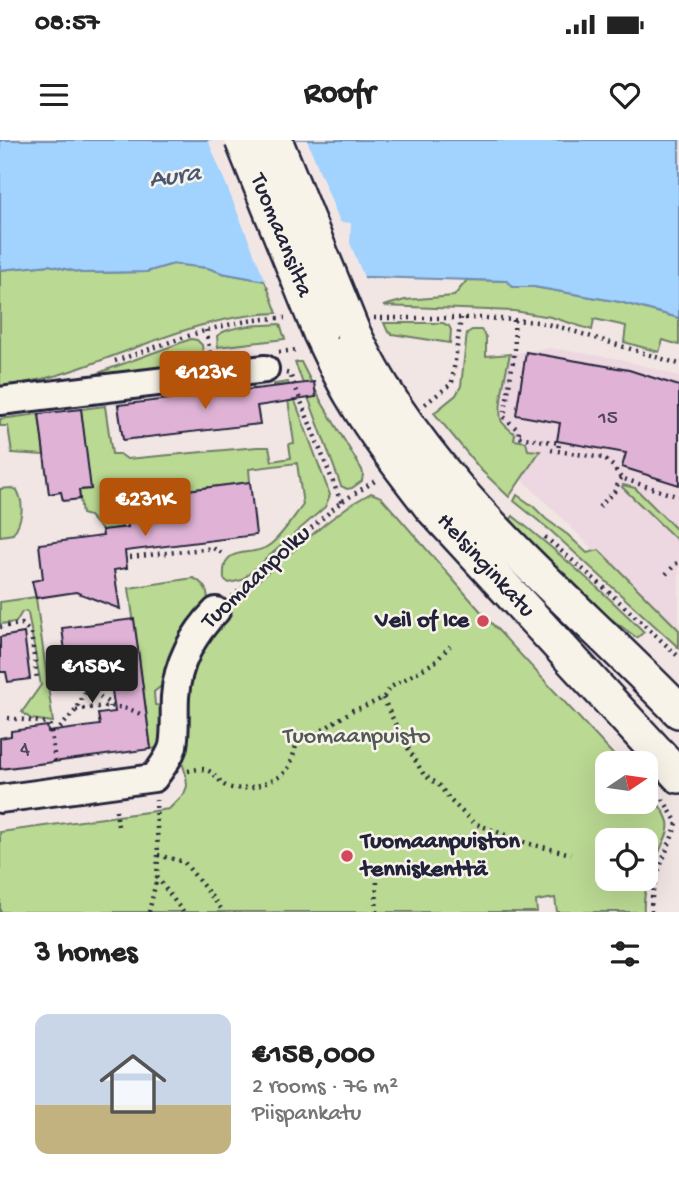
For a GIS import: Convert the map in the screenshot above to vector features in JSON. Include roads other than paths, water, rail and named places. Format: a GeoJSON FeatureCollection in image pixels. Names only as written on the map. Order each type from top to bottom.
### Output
{"type":"FeatureCollection","features":[{"type":"Feature","properties":{"kind":"main road","name":"Tuomaansilta"},"geometry":{"type":"LineString","coordinates":[[242,140],[311,341]]}},
{"type":"Feature","properties":{"kind":"main road","name":"Tuomaansilta"},"geometry":{"type":"LineString","coordinates":[[275,140],[353,332]]}},
{"type":"Feature","properties":{"kind":"main road","name":"Helsinginkatu"},"geometry":{"type":"LineString","coordinates":[[353,332],[366,361],[387,394],[439,467],[493,527],[679,711]]}},
{"type":"Feature","properties":{"kind":"main road","name":"Helsinginkatu"},"geometry":{"type":"LineString","coordinates":[[311,341],[400,468],[424,497],[679,776]]}},
{"type":"Feature","properties":{"kind":"street"},"geometry":{"type":"LineString","coordinates":[[0,401],[267,362]]}},
{"type":"Feature","properties":{"kind":"street","name":"Tuomaanpolku"},"geometry":{"type":"LineString","coordinates":[[0,799],[153,778],[173,747],[175,693],[183,659],[194,638],[216,611]]}},
{"type":"Feature","properties":{"kind":"water","name":"Aura"},"geometry":{"type":"Polygon","coordinates":[[[0,140],[679,140],[679,318],[620,302],[534,287],[513,287],[507,281],[369,277],[265,281],[208,268],[173,264],[146,272],[82,273],[49,265],[0,270],[0,140]]]}},
{"type":"Feature","properties":{"kind":"place","name":"Veil of Ice"},"geometry":{"type":"Point","coordinates":[483,621]}},
{"type":"Feature","properties":{"kind":"place","name":"Tuomaanpuiston tenniskenttä"},"geometry":{"type":"Point","coordinates":[347,856]}},
{"type":"Feature","properties":{"kind":"park label","name":"Tuomaanpuisto"},"geometry":{"type":"Point","coordinates":[357,737]}}]}
